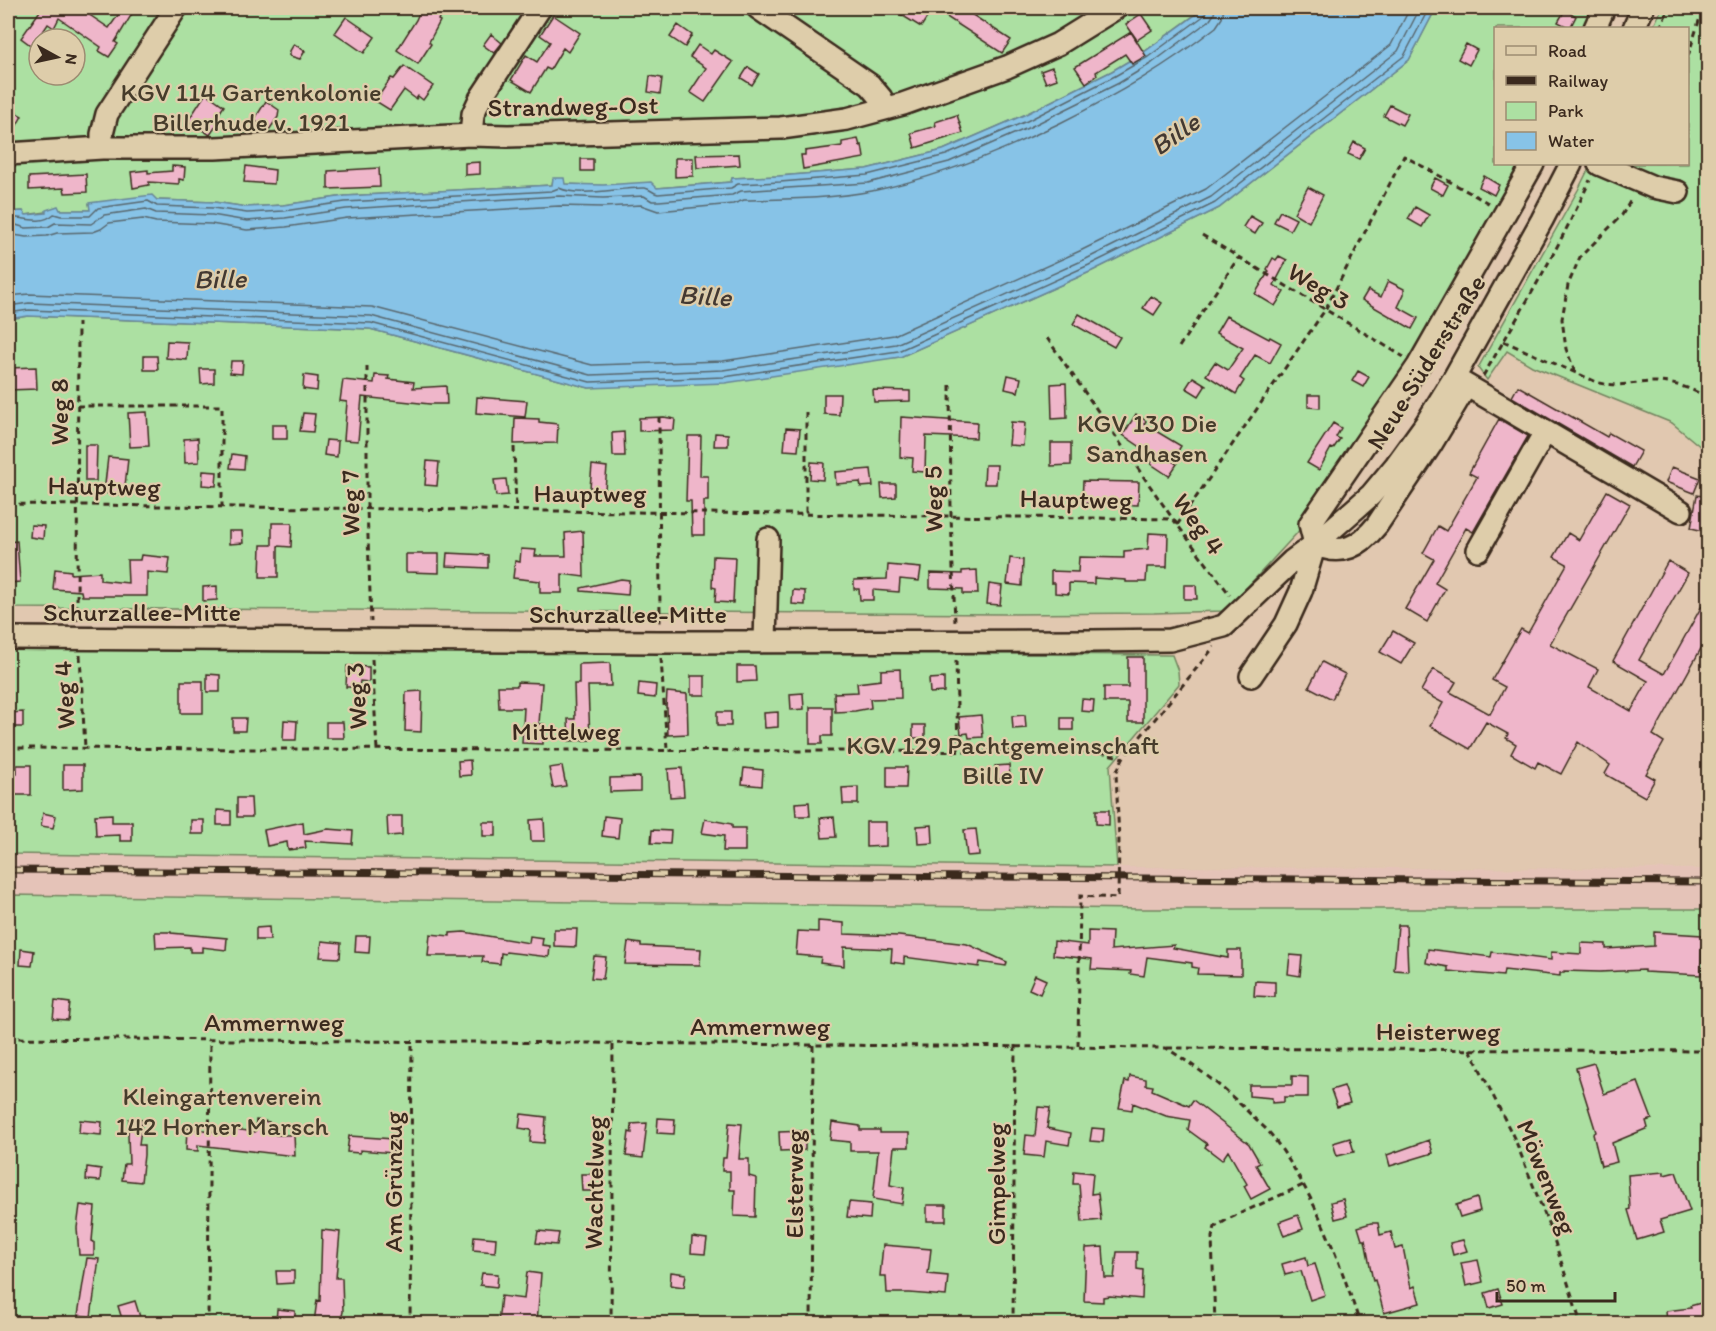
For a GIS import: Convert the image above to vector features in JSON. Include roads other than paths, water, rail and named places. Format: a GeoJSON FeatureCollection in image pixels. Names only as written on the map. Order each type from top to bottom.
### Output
{"type":"FeatureCollection","features":[{"type":"Feature","properties":{"kind":"street"},"geometry":{"type":"LineString","coordinates":[[102,148],[102,134],[107,114],[176,8]]}},
{"type":"Feature","properties":{"kind":"street"},"geometry":{"type":"LineString","coordinates":[[471,135],[473,114],[480,99],[540,8]]}},
{"type":"Feature","properties":{"kind":"street"},"geometry":{"type":"LineString","coordinates":[[758,8],[870,85],[886,108]]}},
{"type":"Feature","properties":{"kind":"street"},"geometry":{"type":"LineString","coordinates":[[1596,27],[1604,8]]}},
{"type":"Feature","properties":{"kind":"street"},"geometry":{"type":"LineString","coordinates":[[1634,27],[1643,8]]}},
{"type":"Feature","properties":{"kind":"street","name":"Strandweg-Ost"},"geometry":{"type":"LineString","coordinates":[[8,154],[102,148],[215,148],[471,135],[508,136],[781,128],[848,119],[1029,59],[1058,44],[1111,9]]}},
{"type":"Feature","properties":{"kind":"street"},"geometry":{"type":"LineString","coordinates":[[1251,676],[1295,607],[1315,544],[1310,524],[1418,366],[1532,165]]}},
{"type":"Feature","properties":{"kind":"street","name":"Neue Süderstraße"},"geometry":{"type":"LineString","coordinates":[[1242,611],[1292,561],[1371,495],[1425,425],[1465,385],[1570,165]]}},
{"type":"Feature","properties":{"kind":"street"},"geometry":{"type":"LineString","coordinates":[[1596,168],[1678,192]]}},
{"type":"Feature","properties":{"kind":"street"},"geometry":{"type":"LineString","coordinates":[[1465,385],[1681,511]]}},
{"type":"Feature","properties":{"kind":"street"},"geometry":{"type":"LineString","coordinates":[[1478,550],[1545,432]]}},
{"type":"Feature","properties":{"kind":"street"},"geometry":{"type":"LineString","coordinates":[[765,641],[768,539]]}},
{"type":"Feature","properties":{"kind":"street","name":"Schurzallee-Mitte"},"geometry":{"type":"LineString","coordinates":[[8,638],[660,642],[1170,640],[1224,626],[1242,611]]}},
{"type":"Feature","properties":{"kind":"water","name":"Bille"},"geometry":{"type":"Polygon","coordinates":[[[1205,8],[1436,8],[1409,60],[1219,208],[1092,271],[900,357],[725,383],[589,388],[370,329],[28,316],[8,319],[8,212],[23,211],[26,215],[46,213],[46,210],[58,206],[60,210],[90,210],[89,203],[152,195],[157,200],[214,202],[247,207],[283,205],[345,196],[552,185],[553,178],[564,178],[565,184],[603,185],[651,182],[657,188],[731,182],[732,178],[866,169],[943,150],[1024,115],[1112,71],[1144,52],[1205,8]]]}},
{"type":"Feature","properties":{"kind":"railway"},"geometry":{"type":"LineString","coordinates":[[8,870],[1708,882]]}},
{"type":"Feature","properties":{"kind":"park label","name":"KGV 114 Gartenkolonie Billerhude v. 1921"},"geometry":{"type":"Point","coordinates":[251,107]}},
{"type":"Feature","properties":{"kind":"park label","name":"KGV 130 Die Sandhasen"},"geometry":{"type":"Point","coordinates":[1147,438]}},
{"type":"Feature","properties":{"kind":"park label","name":"KGV 129 Pachtgemeinschaft Bille IV"},"geometry":{"type":"Point","coordinates":[1003,760]}},
{"type":"Feature","properties":{"kind":"park label","name":"Kleingartenverein 142 Horner Marsch"},"geometry":{"type":"Point","coordinates":[222,1111]}}]}
